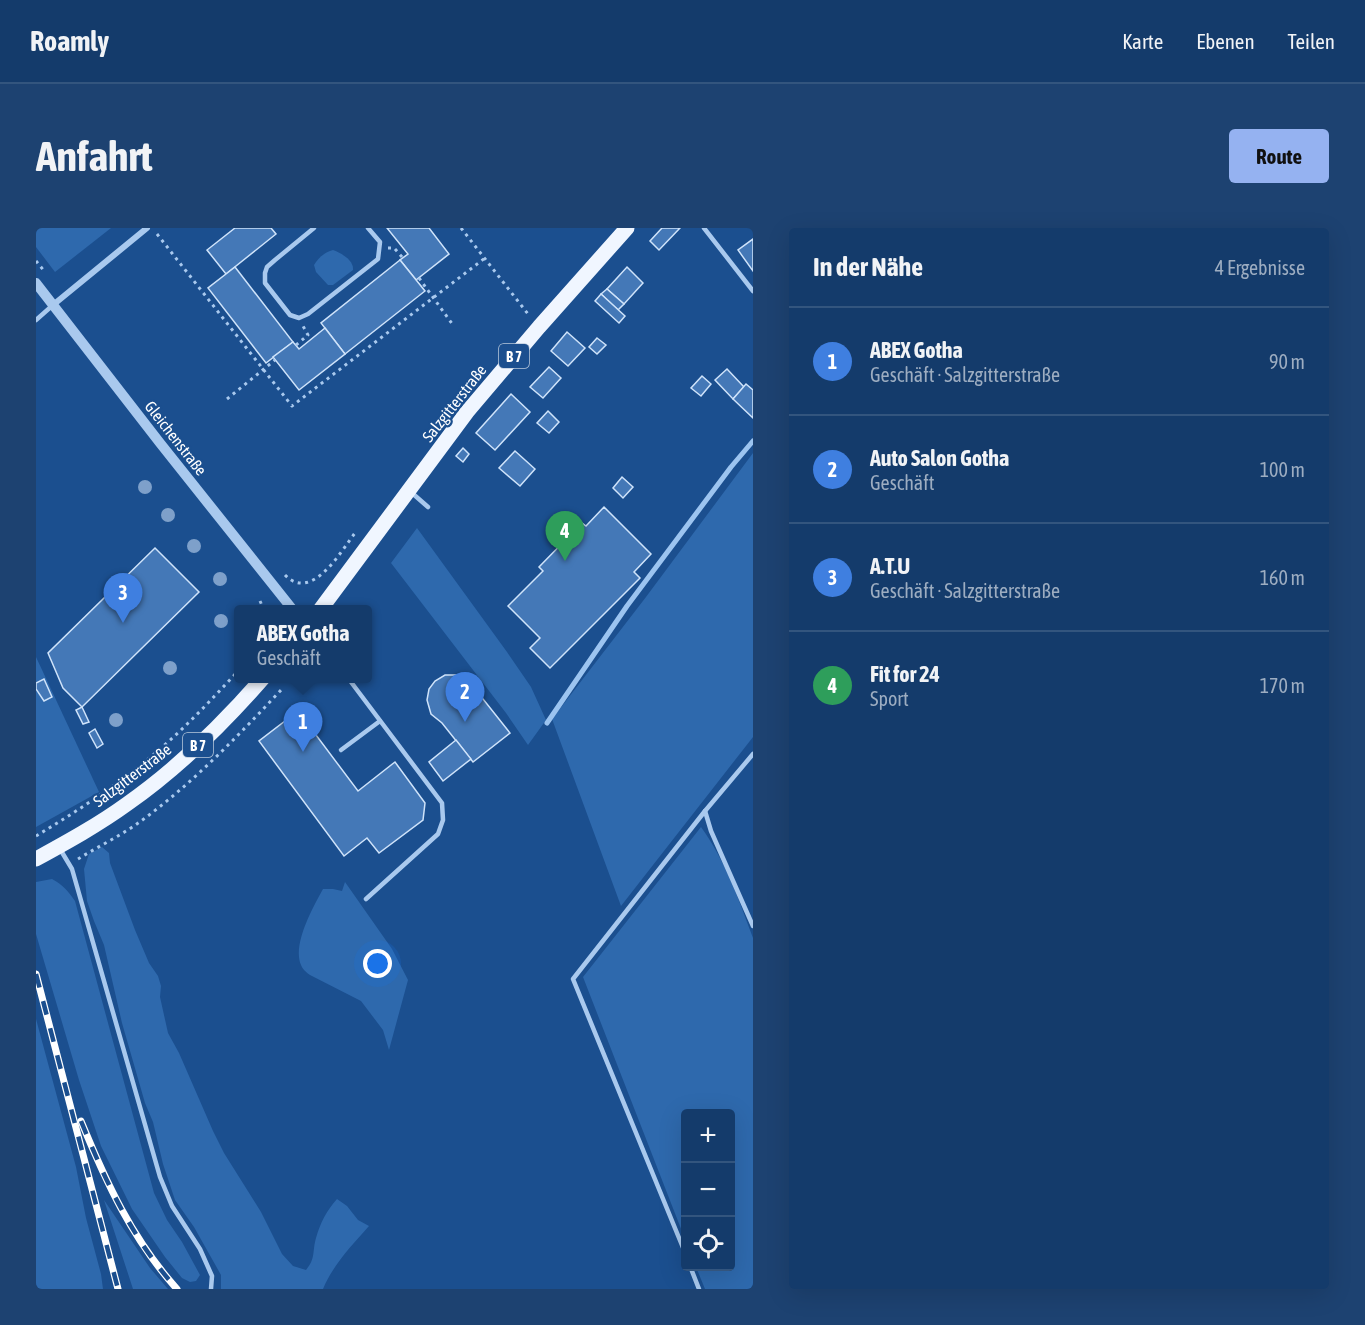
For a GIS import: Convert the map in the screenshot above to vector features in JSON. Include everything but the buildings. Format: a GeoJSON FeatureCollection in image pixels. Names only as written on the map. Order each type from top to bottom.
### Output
{"type":"FeatureCollection","features":[{"type":"Feature","properties":{"kind":"main road","name":"Salzgitterstraße"},"geometry":{"type":"LineString","coordinates":[[323,605],[467,412],[627,228]]}},
{"type":"Feature","properties":{"kind":"main road","name":"Salzgitterstraße"},"geometry":{"type":"LineString","coordinates":[[36,859],[119,810],[152,785],[211,732],[258,683]]}},
{"type":"Feature","properties":{"kind":"street"},"geometry":{"type":"LineString","coordinates":[[53,305],[147,228]]}},
{"type":"Feature","properties":{"kind":"street","name":"Gleichenstraße"},"geometry":{"type":"LineString","coordinates":[[36,283],[290,605]]}},
{"type":"Feature","properties":{"kind":"lane"},"geometry":{"type":"LineString","coordinates":[[314,228],[267,267],[265,273],[265,284],[290,315],[299,318],[308,314],[378,259],[380,242],[368,228]]}},
{"type":"Feature","properties":{"kind":"lane"},"geometry":{"type":"LineString","coordinates":[[704,228],[753,291]]}},
{"type":"Feature","properties":{"kind":"lane"},"geometry":{"type":"LineString","coordinates":[[36,320],[53,305]]}},
{"type":"Feature","properties":{"kind":"lane"},"geometry":{"type":"LineString","coordinates":[[409,491],[428,507]]}},
{"type":"Feature","properties":{"kind":"lane"},"geometry":{"type":"LineString","coordinates":[[352,683],[442,803],[442,820],[438,834],[366,899]]}},
{"type":"Feature","properties":{"kind":"lane"},"geometry":{"type":"LineString","coordinates":[[340,750],[380,721]]}},
{"type":"Feature","properties":{"kind":"lane"},"geometry":{"type":"LineString","coordinates":[[681,1243],[573,979],[705,810],[753,754]]}},
{"type":"Feature","properties":{"kind":"lane"},"geometry":{"type":"LineString","coordinates":[[705,810],[711,831],[753,926]]}},
{"type":"Feature","properties":{"kind":"lane"},"geometry":{"type":"LineString","coordinates":[[59,847],[72,870],[160,1177],[172,1206],[200,1249],[212,1276],[212,1289]]}},
{"type":"Feature","properties":{"kind":"lane"},"geometry":{"type":"LineString","coordinates":[[692,1271],[699,1289]]}},
{"type":"Feature","properties":{"kind":"path"},"geometry":{"type":"LineString","coordinates":[[461,228],[539,327]]}},
{"type":"Feature","properties":{"kind":"path"},"geometry":{"type":"LineString","coordinates":[[379,249],[394,248],[403,258]]}},
{"type":"Feature","properties":{"kind":"path"},"geometry":{"type":"LineString","coordinates":[[36,261],[46,274]]}},
{"type":"Feature","properties":{"kind":"path"},"geometry":{"type":"LineString","coordinates":[[419,278],[453,324]]}},
{"type":"Feature","properties":{"kind":"path"},"geometry":{"type":"LineString","coordinates":[[296,345],[308,335],[299,318]]}},
{"type":"Feature","properties":{"kind":"path"},"geometry":{"type":"LineString","coordinates":[[227,399],[275,360]]}},
{"type":"Feature","properties":{"kind":"path"},"geometry":{"type":"LineString","coordinates":[[288,578],[307,584],[316,579],[330,565]]}},
{"type":"Feature","properties":{"kind":"path"},"geometry":{"type":"LineString","coordinates":[[260,601],[262,605]]}},
{"type":"Feature","properties":{"kind":"path"},"geometry":{"type":"LineString","coordinates":[[36,836],[115,785],[160,750],[234,675]]}},
{"type":"Feature","properties":{"kind":"shaded area"},"geometry":{"type":"Polygon","coordinates":[[[36,228],[111,228],[55,272],[36,247],[36,228]]]}},
{"type":"Feature","properties":{"kind":"shaded area"},"geometry":{"type":"Polygon","coordinates":[[[333,250],[349,260],[353,270],[333,285],[328,285],[316,272],[314,265],[327,252],[333,250]]]}},
{"type":"Feature","properties":{"kind":"shaded area"},"geometry":{"type":"Polygon","coordinates":[[[753,453],[753,737],[621,906],[552,719],[753,453]]]}},
{"type":"Feature","properties":{"kind":"shaded area"},"geometry":{"type":"Polygon","coordinates":[[[417,528],[531,687],[546,720],[528,745],[391,563],[417,528]]]}},
{"type":"Feature","properties":{"kind":"shaded area"},"geometry":{"type":"Polygon","coordinates":[[[36,657],[99,792],[36,827],[36,657]]]}},
{"type":"Feature","properties":{"kind":"shaded area"},"geometry":{"type":"Polygon","coordinates":[[[701,827],[724,867],[753,938],[753,1289],[705,1289],[698,1271],[735,1271],[735,1109],[681,1109],[681,1229],[583,977],[701,827]]]}},
{"type":"Feature","properties":{"kind":"shaded area"},"geometry":{"type":"Polygon","coordinates":[[[102,847],[109,853],[110,863],[135,930],[149,963],[158,976],[168,1033],[224,1153],[261,1212],[282,1254],[293,1266],[306,1270],[313,1258],[316,1238],[322,1222],[337,1199],[347,1206],[358,1220],[369,1226],[337,1264],[323,1289],[221,1289],[221,1275],[194,1227],[175,1200],[122,1023],[104,945],[87,901],[84,869],[89,854],[102,847]]]}},
{"type":"Feature","properties":{"kind":"shaded area"},"geometry":{"type":"Polygon","coordinates":[[[52,879],[65,888],[75,901],[154,1193],[167,1220],[200,1275],[196,1281],[190,1282],[182,1278],[165,1257],[132,1209],[101,1146],[36,934],[36,882],[52,879]]]}},
{"type":"Feature","properties":{"kind":"shaded area"},"geometry":{"type":"Polygon","coordinates":[[[345,882],[392,949],[408,980],[389,1050],[383,1030],[361,1001],[310,975],[301,965],[299,947],[301,937],[323,889],[342,891],[345,882]]]}},
{"type":"Feature","properties":{"kind":"shaded area"},"geometry":{"type":"Polygon","coordinates":[[[36,1019],[76,1167],[103,1289],[36,1289],[36,1019]]]}},
{"type":"Feature","properties":{"kind":"shaded area"},"geometry":{"type":"Polygon","coordinates":[[[104,1200],[150,1268],[168,1289],[133,1289],[104,1200]]]}},
{"type":"Feature","properties":{"kind":"waterway"},"geometry":{"type":"LineString","coordinates":[[547,723],[627,606],[753,441]]}},
{"type":"Feature","properties":{"kind":"railway"},"geometry":{"type":"LineString","coordinates":[[36,974],[118,1289]]}},
{"type":"Feature","properties":{"kind":"railway"},"geometry":{"type":"LineString","coordinates":[[81,1121],[100,1166],[133,1230],[177,1289]]}},
{"type":"Feature","properties":{"kind":"place","name":"Fit for 24"},"geometry":{"type":"Point","coordinates":[565,561]}},
{"type":"Feature","properties":{"kind":"place","name":"A.T.U"},"geometry":{"type":"Point","coordinates":[123,623]}},
{"type":"Feature","properties":{"kind":"place","name":"Auto Salon Gotha"},"geometry":{"type":"Point","coordinates":[465,722]}},
{"type":"Feature","properties":{"kind":"place","name":"ABEX Gotha"},"geometry":{"type":"Point","coordinates":[303,752]}}]}
